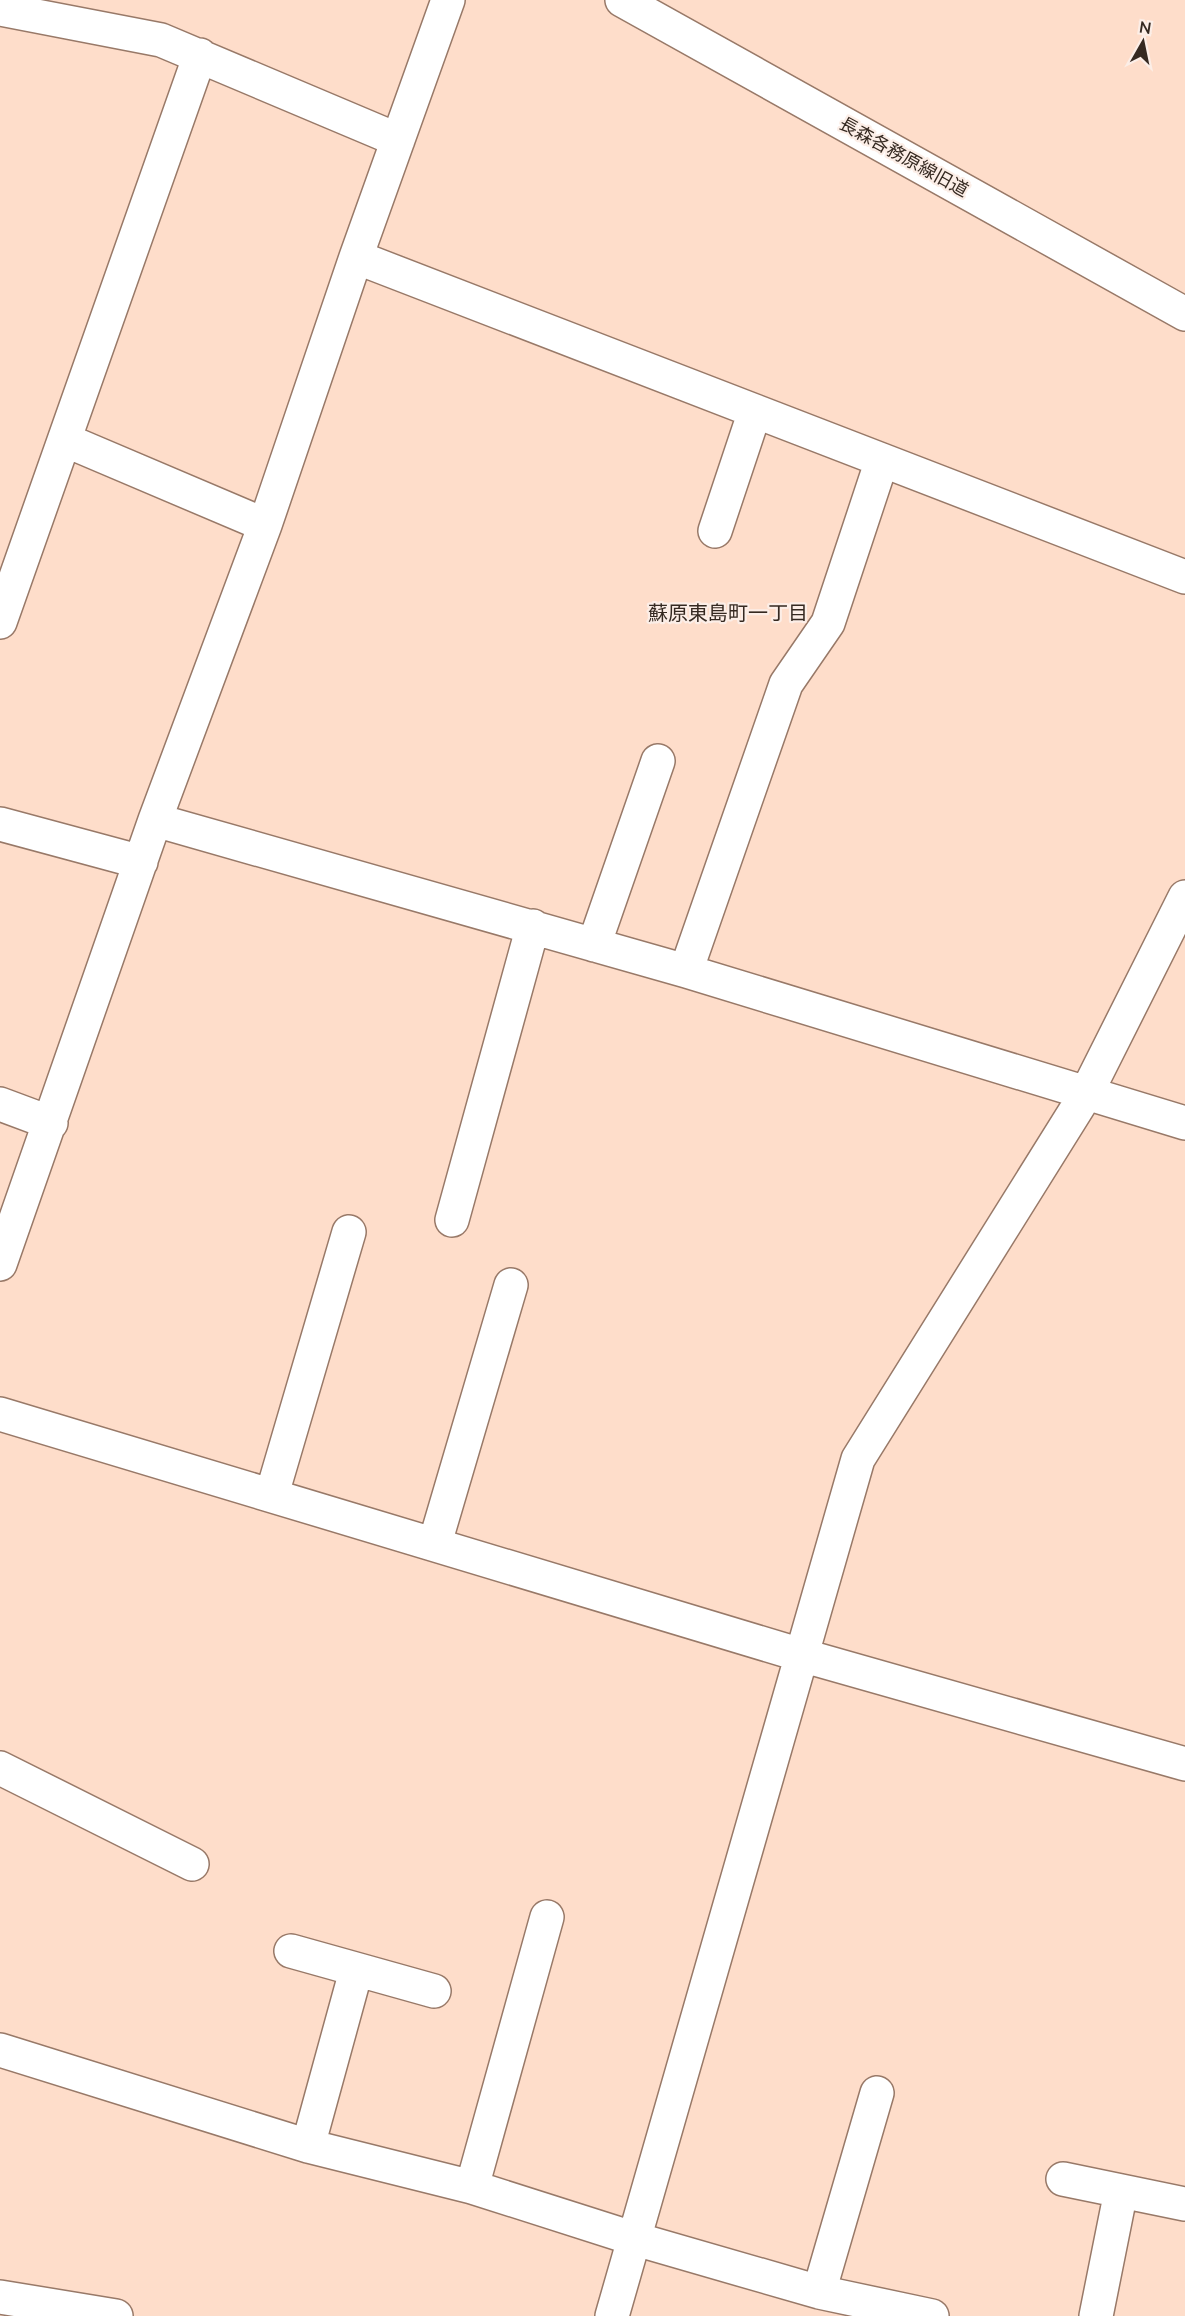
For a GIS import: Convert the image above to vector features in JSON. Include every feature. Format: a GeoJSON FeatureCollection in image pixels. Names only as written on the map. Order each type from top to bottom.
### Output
{"type":"FeatureCollection","features":[{"type":"Feature","properties":{"kind":"street"},"geometry":{"type":"LineString","coordinates":[[0,1264],[155,820],[265,525],[356,257],[448,0]]}},
{"type":"Feature","properties":{"kind":"street","name":"長森各務原線旧道"},"geometry":{"type":"LineString","coordinates":[[622,0],[1185,314]]}},
{"type":"Feature","properties":{"kind":"street"},"geometry":{"type":"LineString","coordinates":[[0,9],[161,40],[398,140]]}},
{"type":"Feature","properties":{"kind":"street"},"geometry":{"type":"LineString","coordinates":[[0,622],[200,55]]}},
{"type":"Feature","properties":{"kind":"street"},"geometry":{"type":"LineString","coordinates":[[356,257],[1185,577]]}},
{"type":"Feature","properties":{"kind":"street"},"geometry":{"type":"LineString","coordinates":[[715,531],[754,411]]}},
{"type":"Feature","properties":{"kind":"street"},"geometry":{"type":"LineString","coordinates":[[65,440],[265,525]]}},
{"type":"Feature","properties":{"kind":"street"},"geometry":{"type":"LineString","coordinates":[[686,971],[786,684],[828,623],[882,460]]}},
{"type":"Feature","properties":{"kind":"street"},"geometry":{"type":"LineString","coordinates":[[594,945],[658,761]]}},
{"type":"Feature","properties":{"kind":"street"},"geometry":{"type":"LineString","coordinates":[[155,820],[686,971],[1185,1123]]}},
{"type":"Feature","properties":{"kind":"street"},"geometry":{"type":"LineString","coordinates":[[0,824],[141,862]]}},
{"type":"Feature","properties":{"kind":"street"},"geometry":{"type":"LineString","coordinates":[[612,2316],[632,2238],[858,1459],[1086,1094],[1185,897]]}},
{"type":"Feature","properties":{"kind":"street"},"geometry":{"type":"LineString","coordinates":[[452,1220],[532,926]]}},
{"type":"Feature","properties":{"kind":"street"},"geometry":{"type":"LineString","coordinates":[[0,1104],[51,1123]]}},
{"type":"Feature","properties":{"kind":"street"},"geometry":{"type":"LineString","coordinates":[[272,1494],[349,1232]]}},
{"type":"Feature","properties":{"kind":"street"},"geometry":{"type":"LineString","coordinates":[[435,1543],[511,1285]]}},
{"type":"Feature","properties":{"kind":"street"},"geometry":{"type":"LineString","coordinates":[[0,1414],[435,1543],[801,1655],[1185,1764]]}},
{"type":"Feature","properties":{"kind":"street"},"geometry":{"type":"LineString","coordinates":[[0,1768],[192,1864]]}},
{"type":"Feature","properties":{"kind":"street"},"geometry":{"type":"LineString","coordinates":[[472,2187],[547,1917]]}},
{"type":"Feature","properties":{"kind":"street"},"geometry":{"type":"LineString","coordinates":[[291,1951],[434,1991]]}},
{"type":"Feature","properties":{"kind":"street"},"geometry":{"type":"LineString","coordinates":[[308,2146],[356,1971]]}},
{"type":"Feature","properties":{"kind":"street"},"geometry":{"type":"LineString","coordinates":[[0,2050],[308,2146],[472,2187],[632,2238],[819,2292],[932,2316]]}},
{"type":"Feature","properties":{"kind":"street"},"geometry":{"type":"LineString","coordinates":[[819,2292],[878,2093]]}},
{"type":"Feature","properties":{"kind":"street"},"geometry":{"type":"LineString","coordinates":[[1064,2179],[1185,2204]]}},
{"type":"Feature","properties":{"kind":"street"},"geometry":{"type":"LineString","coordinates":[[1096,2316],[1121,2191]]}},
{"type":"Feature","properties":{"kind":"street"},"geometry":{"type":"LineString","coordinates":[[0,2297],[116,2316]]}},
{"type":"Feature","properties":{"kind":"district","name":"蘇原東島町一丁目"},"geometry":{"type":"Point","coordinates":[728,613]}}]}
